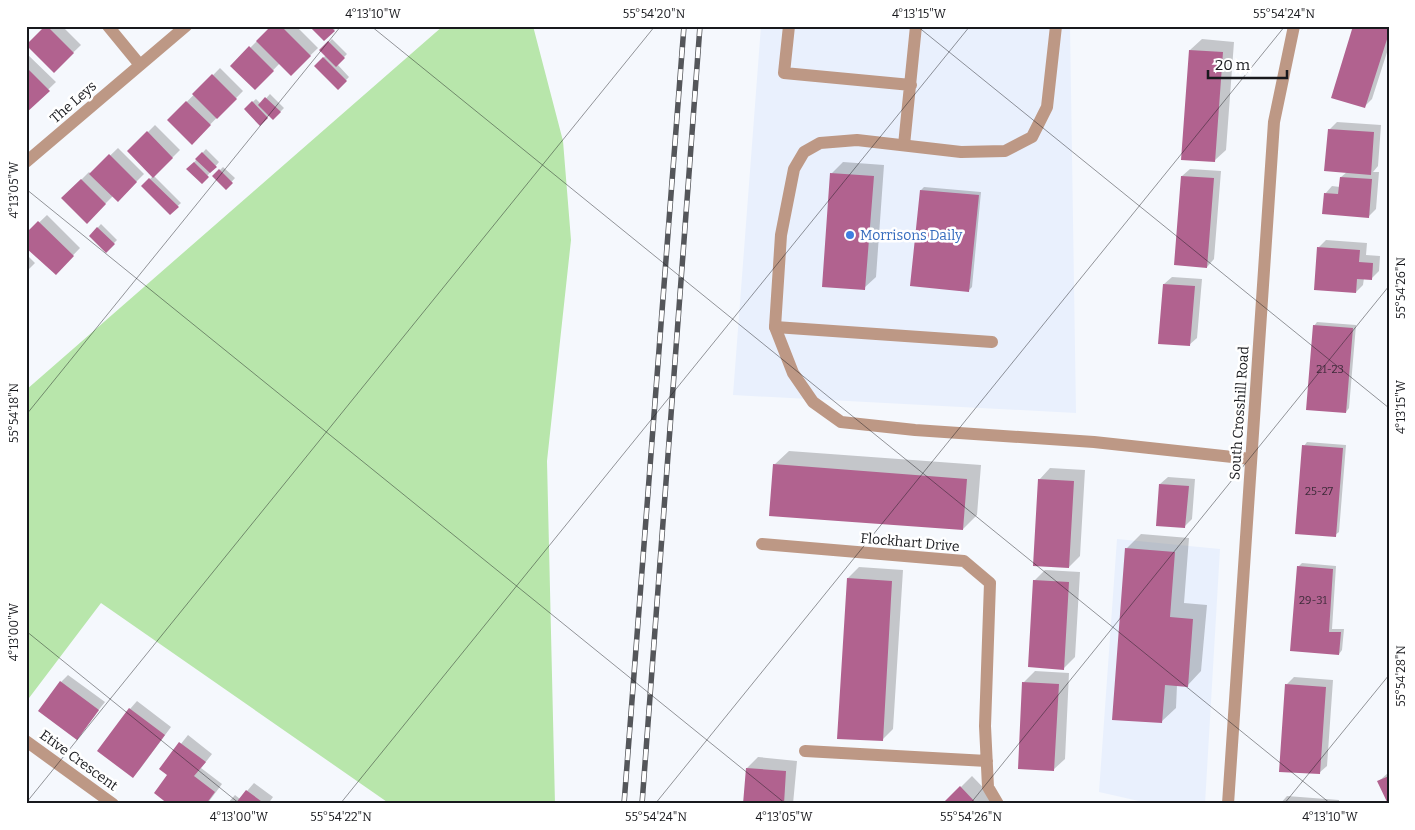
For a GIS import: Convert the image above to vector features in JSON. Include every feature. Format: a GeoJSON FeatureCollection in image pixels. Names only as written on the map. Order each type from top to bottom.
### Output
{"type":"FeatureCollection","features":[{"type":"Feature","properties":{"kind":"street"},"geometry":{"type":"LineString","coordinates":[[108,26],[140,65]]}},
{"type":"Feature","properties":{"kind":"street","name":"The Leys"},"geometry":{"type":"LineString","coordinates":[[26,162],[186,26]]}},
{"type":"Feature","properties":{"kind":"street"},"geometry":{"type":"LineString","coordinates":[[789,26],[784,73],[911,85]]}},
{"type":"Feature","properties":{"kind":"street"},"geometry":{"type":"LineString","coordinates":[[904,145],[916,26]]}},
{"type":"Feature","properties":{"kind":"street"},"geometry":{"type":"LineString","coordinates":[[1056,26],[1047,106],[1032,137],[1005,151],[961,152],[857,140],[820,143],[804,152],[794,169],[781,235],[775,326],[793,373],[813,402],[841,422],[915,430],[1094,442],[1251,459]]}},
{"type":"Feature","properties":{"kind":"street","name":"South Crosshill Road"},"geometry":{"type":"LineString","coordinates":[[1228,804],[1274,122],[1294,26]]}},
{"type":"Feature","properties":{"kind":"street"},"geometry":{"type":"LineString","coordinates":[[775,326],[992,342]]}},
{"type":"Feature","properties":{"kind":"street","name":"Flockhart Drive"},"geometry":{"type":"LineString","coordinates":[[762,544],[964,561],[990,583],[986,726],[987,761],[988,787],[998,804]]}},
{"type":"Feature","properties":{"kind":"street","name":"Etive Crescent"},"geometry":{"type":"LineString","coordinates":[[26,741],[114,804]]}},
{"type":"Feature","properties":{"kind":"street"},"geometry":{"type":"LineString","coordinates":[[805,751],[987,761]]}},
{"type":"Feature","properties":{"kind":"shaded area"},"geometry":{"type":"Polygon","coordinates":[[[761,26],[1070,26],[1076,413],[733,395],[761,26]]]}},
{"type":"Feature","properties":{"kind":"shaded area"},"geometry":{"type":"Polygon","coordinates":[[[1117,539],[1220,549],[1205,804],[1152,804],[1099,792],[1117,539]]]}},
{"type":"Feature","properties":{"kind":"green space"},"geometry":{"type":"Polygon","coordinates":[[[443,26],[533,26],[563,141],[571,240],[547,461],[555,804],[390,804],[101,603],[26,702],[26,390],[443,26]]]}},
{"type":"Feature","properties":{"kind":"building"},"geometry":{"type":"Polygon","coordinates":[[[45,26],[74,53],[54,73],[26,45],[45,26]]]}},
{"type":"Feature","properties":{"kind":"building"},"geometry":{"type":"Polygon","coordinates":[[[271,26],[281,26],[311,56],[291,76],[256,41],[271,26]]]}},
{"type":"Feature","properties":{"kind":"building"},"geometry":{"type":"Polygon","coordinates":[[[309,26],[330,26],[335,31],[324,41],[309,26]]]}},
{"type":"Feature","properties":{"kind":"building"},"geometry":{"type":"Polygon","coordinates":[[[1353,26],[1389,28],[1365,108],[1331,98],[1353,26]]]}},
{"type":"Feature","properties":{"kind":"building"},"geometry":{"type":"Polygon","coordinates":[[[328,41],[345,58],[336,67],[319,50],[328,41]]]}},
{"type":"Feature","properties":{"kind":"building"},"geometry":{"type":"Polygon","coordinates":[[[249,46],[274,71],[255,90],[230,66],[249,46]]]}},
{"type":"Feature","properties":{"kind":"building"},"geometry":{"type":"Polygon","coordinates":[[[1189,50],[1223,52],[1215,162],[1181,160],[1189,50]]]}},
{"type":"Feature","properties":{"kind":"building"},"geometry":{"type":"Polygon","coordinates":[[[323,57],[347,81],[338,90],[314,66],[323,57]]]}},
{"type":"Feature","properties":{"kind":"building"},"geometry":{"type":"Polygon","coordinates":[[[26,67],[50,91],[26,113],[26,67]]]}},
{"type":"Feature","properties":{"kind":"building"},"geometry":{"type":"Polygon","coordinates":[[[212,74],[237,99],[217,119],[192,94],[212,74]]]}},
{"type":"Feature","properties":{"kind":"building"},"geometry":{"type":"Polygon","coordinates":[[[265,97],[281,112],[273,120],[258,105],[265,97]]]}},
{"type":"Feature","properties":{"kind":"building"},"geometry":{"type":"Polygon","coordinates":[[[186,101],[211,125],[192,145],[167,120],[186,101]]]}},
{"type":"Feature","properties":{"kind":"building"},"geometry":{"type":"Polygon","coordinates":[[[252,101],[268,118],[260,126],[244,109],[252,101]]]}},
{"type":"Feature","properties":{"kind":"building"},"geometry":{"type":"Polygon","coordinates":[[[1328,129],[1374,132],[1371,175],[1324,171],[1328,129]]]}},
{"type":"Feature","properties":{"kind":"building"},"geometry":{"type":"Polygon","coordinates":[[[147,131],[173,158],[153,178],[127,151],[147,131]]]}},
{"type":"Feature","properties":{"kind":"building"},"geometry":{"type":"Polygon","coordinates":[[[202,152],[217,167],[210,173],[195,159],[202,152]]]}},
{"type":"Feature","properties":{"kind":"building"},"geometry":{"type":"Polygon","coordinates":[[[109,154],[137,182],[118,202],[89,174],[109,154]]]}},
{"type":"Feature","properties":{"kind":"building"},"geometry":{"type":"Polygon","coordinates":[[[194,162],[209,177],[202,184],[186,169],[194,162]]]}},
{"type":"Feature","properties":{"kind":"building"},"geometry":{"type":"Polygon","coordinates":[[[219,169],[233,183],[226,190],[212,176],[219,169]]]}},
{"type":"Feature","properties":{"kind":"building"},"geometry":{"type":"Polygon","coordinates":[[[830,173],[874,176],[865,290],[822,287],[830,173]]]}},
{"type":"Feature","properties":{"kind":"building"},"geometry":{"type":"Polygon","coordinates":[[[1181,176],[1214,178],[1207,268],[1174,265],[1181,176]]]}},
{"type":"Feature","properties":{"kind":"building"},"geometry":{"type":"Polygon","coordinates":[[[1340,177],[1372,179],[1369,218],[1322,214],[1324,193],[1338,194],[1340,177]]]}},
{"type":"Feature","properties":{"kind":"building"},"geometry":{"type":"Polygon","coordinates":[[[149,178],[179,207],[170,215],[141,186],[149,178]]]}},
{"type":"Feature","properties":{"kind":"building"},"geometry":{"type":"Polygon","coordinates":[[[81,179],[106,204],[87,224],[61,198],[81,179]]]}},
{"type":"Feature","properties":{"kind":"building"},"geometry":{"type":"Polygon","coordinates":[[[920,190],[979,195],[969,292],[910,286],[920,190]]]}},
{"type":"Feature","properties":{"kind":"building"},"geometry":{"type":"Polygon","coordinates":[[[38,221],[74,256],[56,275],[26,248],[26,233],[38,221]]]}},
{"type":"Feature","properties":{"kind":"building"},"geometry":{"type":"Polygon","coordinates":[[[97,227],[115,244],[106,253],[89,236],[97,227]]]}},
{"type":"Feature","properties":{"kind":"building"},"geometry":{"type":"Polygon","coordinates":[[[1317,247],[1360,250],[1359,262],[1373,263],[1372,280],[1357,279],[1356,293],[1314,290],[1317,247]]]}},
{"type":"Feature","properties":{"kind":"building"},"geometry":{"type":"Polygon","coordinates":[[[1163,284],[1195,286],[1190,346],[1158,344],[1163,284]]]}},
{"type":"Feature","properties":{"kind":"building"},"geometry":{"type":"Polygon","coordinates":[[[1313,325],[1353,328],[1346,413],[1306,410],[1313,325]]]}},
{"type":"Feature","properties":{"kind":"building"},"geometry":{"type":"Polygon","coordinates":[[[1302,445],[1343,448],[1336,537],[1295,534],[1302,445]]]}},
{"type":"Feature","properties":{"kind":"building"},"geometry":{"type":"Polygon","coordinates":[[[773,464],[967,479],[963,530],[769,516],[773,464]]]}},
{"type":"Feature","properties":{"kind":"building"},"geometry":{"type":"Polygon","coordinates":[[[1038,479],[1074,481],[1069,568],[1033,566],[1038,479]]]}},
{"type":"Feature","properties":{"kind":"building"},"geometry":{"type":"Polygon","coordinates":[[[1159,484],[1189,486],[1185,528],[1156,526],[1159,484]]]}},
{"type":"Feature","properties":{"kind":"building"},"geometry":{"type":"Polygon","coordinates":[[[1125,548],[1175,552],[1170,617],[1193,619],[1188,687],[1165,685],[1162,723],[1112,720],[1125,548]]]}},
{"type":"Feature","properties":{"kind":"building"},"geometry":{"type":"Polygon","coordinates":[[[1297,566],[1333,569],[1329,632],[1341,632],[1339,655],[1290,651],[1297,566]]]}},
{"type":"Feature","properties":{"kind":"building"},"geometry":{"type":"Polygon","coordinates":[[[847,578],[892,581],[883,741],[837,739],[847,578]]]}},
{"type":"Feature","properties":{"kind":"building"},"geometry":{"type":"Polygon","coordinates":[[[1033,580],[1069,582],[1064,670],[1028,667],[1033,580]]]}},
{"type":"Feature","properties":{"kind":"building"},"geometry":{"type":"Polygon","coordinates":[[[60,681],[99,710],[77,740],[38,711],[60,681]]]}},
{"type":"Feature","properties":{"kind":"building"},"geometry":{"type":"Polygon","coordinates":[[[1022,682],[1059,684],[1054,771],[1018,769],[1022,682]]]}},
{"type":"Feature","properties":{"kind":"building"},"geometry":{"type":"Polygon","coordinates":[[[1285,684],[1326,687],[1320,774],[1279,772],[1285,684]]]}},
{"type":"Feature","properties":{"kind":"building"},"geometry":{"type":"Polygon","coordinates":[[[129,708],[165,735],[133,778],[97,751],[129,708]]]}},
{"type":"Feature","properties":{"kind":"building"},"geometry":{"type":"Polygon","coordinates":[[[179,742],[206,762],[194,776],[215,792],[206,804],[168,804],[154,793],[167,775],[159,769],[179,742]]]}},
{"type":"Feature","properties":{"kind":"building"},"geometry":{"type":"Polygon","coordinates":[[[746,768],[786,771],[784,804],[743,804],[746,768]]]}},
{"type":"Feature","properties":{"kind":"building"},"geometry":{"type":"Polygon","coordinates":[[[1389,776],[1389,804],[1388,804],[1377,781],[1389,776]]]}},
{"type":"Feature","properties":{"kind":"building"},"geometry":{"type":"Polygon","coordinates":[[[960,786],[977,804],[942,804],[960,786]]]}},
{"type":"Feature","properties":{"kind":"building"},"geometry":{"type":"Polygon","coordinates":[[[246,790],[265,804],[235,804],[246,790]]]}},
{"type":"Feature","properties":{"kind":"railway"},"geometry":{"type":"LineString","coordinates":[[624,804],[684,26]]}},
{"type":"Feature","properties":{"kind":"railway"},"geometry":{"type":"LineString","coordinates":[[642,804],[700,26]]}},
{"type":"Feature","properties":{"kind":"place","name":"Morrisons Daily"},"geometry":{"type":"Point","coordinates":[850,235]}}]}
